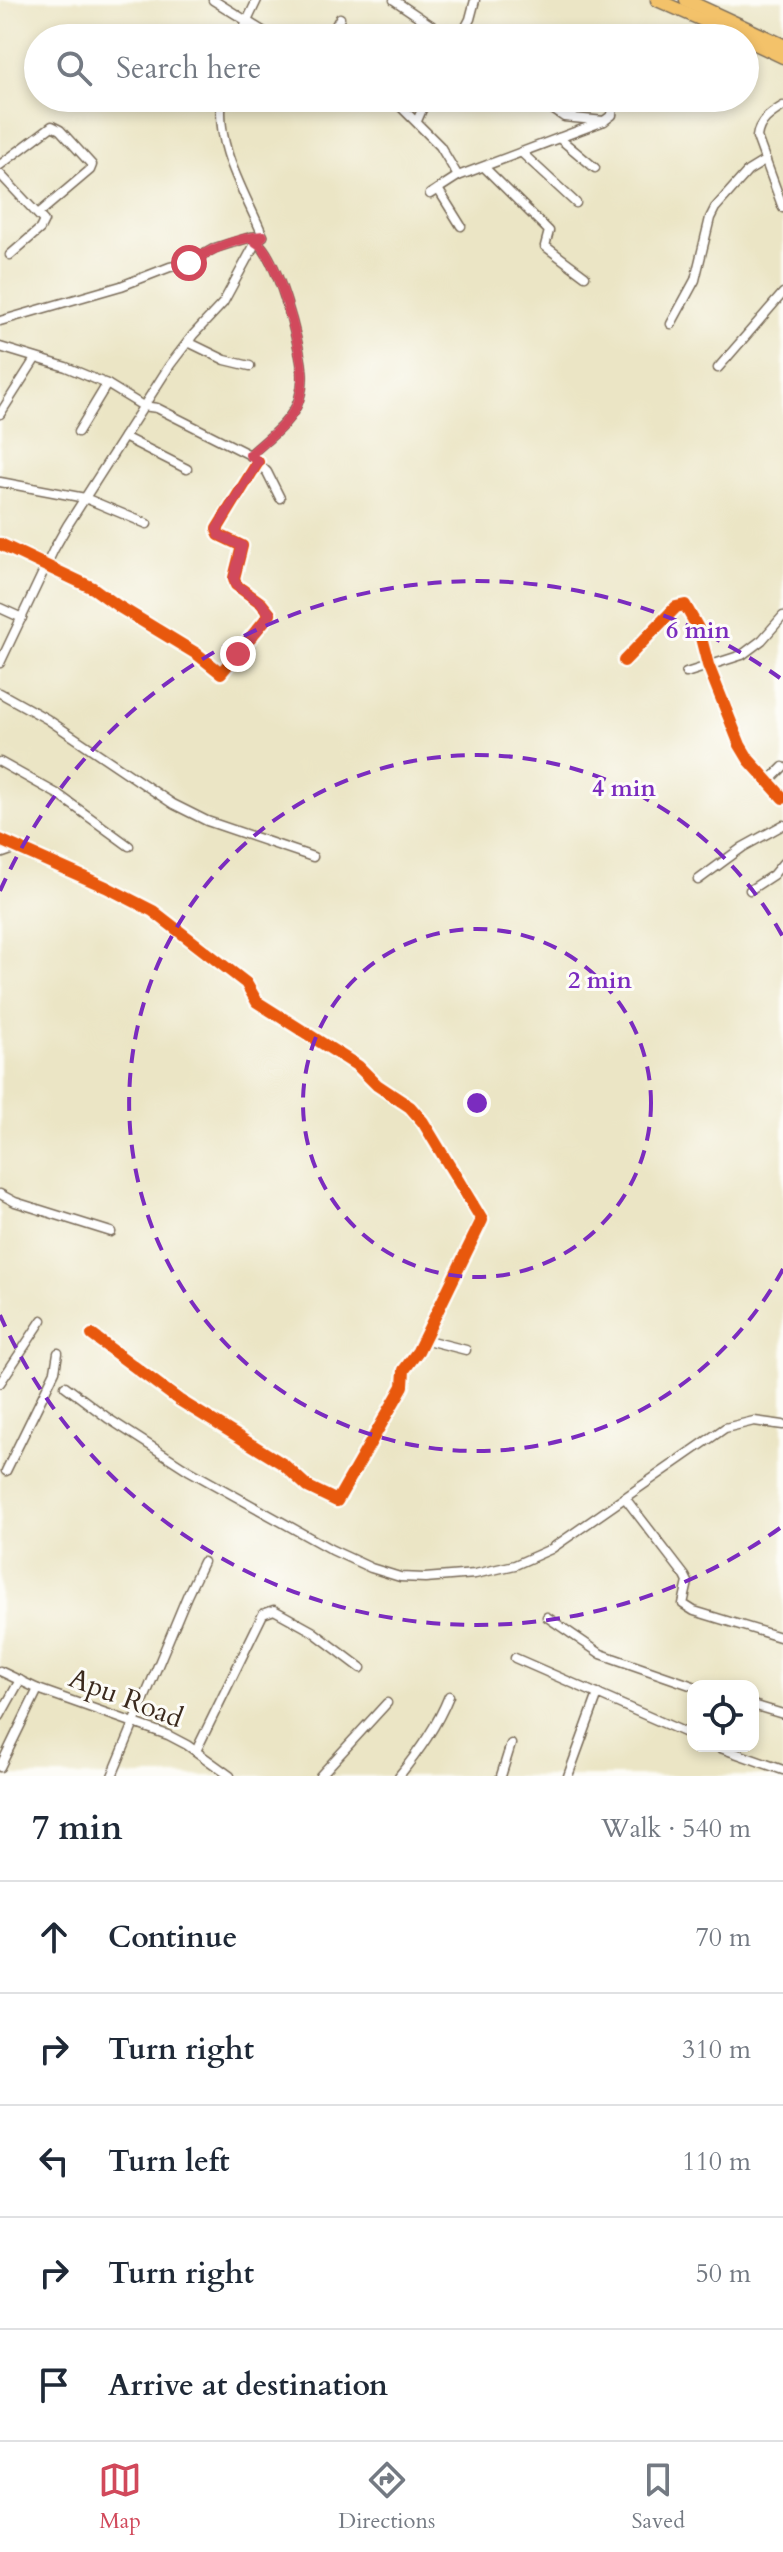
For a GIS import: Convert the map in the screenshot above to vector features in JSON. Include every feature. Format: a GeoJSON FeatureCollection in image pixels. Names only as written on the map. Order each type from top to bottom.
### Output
{"type":"FeatureCollection","features":[{"type":"Feature","properties":{"kind":"main road"},"geometry":{"type":"LineString","coordinates":[[657,0],[709,24]]}},
{"type":"Feature","properties":{"kind":"main road"},"geometry":{"type":"LineString","coordinates":[[686,0],[738,24]]}},
{"type":"Feature","properties":{"kind":"main road"},"geometry":{"type":"LineString","coordinates":[[759,34],[783,45]]}},
{"type":"Feature","properties":{"kind":"main road"},"geometry":{"type":"LineString","coordinates":[[759,47],[783,57]]}},
{"type":"Feature","properties":{"kind":"street"},"geometry":{"type":"LineString","coordinates":[[213,0],[251,24]]}},
{"type":"Feature","properties":{"kind":"street"},"geometry":{"type":"LineString","coordinates":[[248,22],[257,0]]}},
{"type":"Feature","properties":{"kind":"street"},"geometry":{"type":"LineString","coordinates":[[394,0],[429,24]]}},
{"type":"Feature","properties":{"kind":"street"},"geometry":{"type":"LineString","coordinates":[[467,24],[475,0]]}},
{"type":"Feature","properties":{"kind":"street"},"geometry":{"type":"LineString","coordinates":[[337,24],[340,18]]}},
{"type":"Feature","properties":{"kind":"street"},"geometry":{"type":"LineString","coordinates":[[783,106],[766,116],[757,137],[783,208]]}},
{"type":"Feature","properties":{"kind":"street"},"geometry":{"type":"LineString","coordinates":[[220,112],[223,139],[260,239],[271,258],[294,327],[303,371],[299,402],[294,411],[250,455]]}},
{"type":"Feature","properties":{"kind":"street"},"geometry":{"type":"LineString","coordinates":[[407,112],[440,146],[458,176]]}},
{"type":"Feature","properties":{"kind":"street"},"geometry":{"type":"LineString","coordinates":[[417,121],[421,112]]}},
{"type":"Feature","properties":{"kind":"street"},"geometry":{"type":"LineString","coordinates":[[557,112],[564,117],[604,121]]}},
{"type":"Feature","properties":{"kind":"street"},"geometry":{"type":"LineString","coordinates":[[461,226],[434,191],[458,176],[604,121],[612,112]]}},
{"type":"Feature","properties":{"kind":"street"},"geometry":{"type":"LineString","coordinates":[[0,165],[52,126],[60,130],[92,165],[38,214]]}},
{"type":"Feature","properties":{"kind":"street"},"geometry":{"type":"LineString","coordinates":[[559,138],[595,168]]}},
{"type":"Feature","properties":{"kind":"street"},"geometry":{"type":"LineString","coordinates":[[522,153],[576,203]]}},
{"type":"Feature","properties":{"kind":"street"},"geometry":{"type":"LineString","coordinates":[[671,324],[695,280],[715,208],[748,171],[766,160]]}},
{"type":"Feature","properties":{"kind":"street"},"geometry":{"type":"LineString","coordinates":[[484,167],[549,231],[545,246],[585,276]]}},
{"type":"Feature","properties":{"kind":"street"},"geometry":{"type":"LineString","coordinates":[[0,174],[44,221],[44,225],[10,255]]}},
{"type":"Feature","properties":{"kind":"street"},"geometry":{"type":"LineString","coordinates":[[0,321],[189,263],[215,248],[251,237],[260,239]]}},
{"type":"Feature","properties":{"kind":"street"},"geometry":{"type":"LineString","coordinates":[[0,663],[46,564],[85,498],[188,342],[223,303],[260,239]]}},
{"type":"Feature","properties":{"kind":"street"},"geometry":{"type":"LineString","coordinates":[[718,368],[783,293]]}},
{"type":"Feature","properties":{"kind":"street"},"geometry":{"type":"LineString","coordinates":[[188,342],[225,360],[250,366]]}},
{"type":"Feature","properties":{"kind":"street"},"geometry":{"type":"LineString","coordinates":[[0,347],[66,367],[107,384],[143,406],[157,408],[250,455],[267,472],[280,498]]}},
{"type":"Feature","properties":{"kind":"street"},"geometry":{"type":"LineString","coordinates":[[0,414],[35,359]]}},
{"type":"Feature","properties":{"kind":"street"},"geometry":{"type":"LineString","coordinates":[[78,432],[107,384]]}},
{"type":"Feature","properties":{"kind":"street"},"geometry":{"type":"LineString","coordinates":[[124,437],[187,469]]}},
{"type":"Feature","properties":{"kind":"street"},"geometry":{"type":"LineString","coordinates":[[0,544],[93,588],[197,654],[221,673],[270,614],[261,603],[236,585],[234,578],[242,546],[219,535],[217,529],[258,462]]}},
{"type":"Feature","properties":{"kind":"street"},"geometry":{"type":"LineString","coordinates":[[0,482],[85,498],[147,524]]}},
{"type":"Feature","properties":{"kind":"street"},"geometry":{"type":"LineString","coordinates":[[624,661],[681,604],[685,605],[699,630],[708,665],[740,745],[749,760],[783,798]]}},
{"type":"Feature","properties":{"kind":"street"},"geometry":{"type":"LineString","coordinates":[[0,608],[22,618]]}},
{"type":"Feature","properties":{"kind":"street"},"geometry":{"type":"LineString","coordinates":[[686,673],[742,655],[762,640],[783,616]]}},
{"type":"Feature","properties":{"kind":"street"},"geometry":{"type":"LineString","coordinates":[[0,693],[47,719],[173,804],[207,821],[313,857]]}},
{"type":"Feature","properties":{"kind":"street"},"geometry":{"type":"LineString","coordinates":[[0,762],[59,795],[129,846]]}},
{"type":"Feature","properties":{"kind":"street"},"geometry":{"type":"LineString","coordinates":[[768,782],[783,767]]}},
{"type":"Feature","properties":{"kind":"street"},"geometry":{"type":"LineString","coordinates":[[698,880],[743,847],[783,825]]}},
{"type":"Feature","properties":{"kind":"street"},"geometry":{"type":"LineString","coordinates":[[0,840],[153,911],[246,983],[257,1002],[358,1066],[377,1085],[410,1107],[423,1122],[482,1220],[423,1339],[404,1370],[403,1386],[337,1501],[308,1487],[283,1464],[179,1400],[92,1335]]}},
{"type":"Feature","properties":{"kind":"street"},"geometry":{"type":"LineString","coordinates":[[0,854],[17,848]]}},
{"type":"Feature","properties":{"kind":"street"},"geometry":{"type":"LineString","coordinates":[[750,890],[773,875],[783,863]]}},
{"type":"Feature","properties":{"kind":"street"},"geometry":{"type":"LineString","coordinates":[[0,1194],[15,1202],[111,1232]]}},
{"type":"Feature","properties":{"kind":"street"},"geometry":{"type":"LineString","coordinates":[[0,1383],[42,1320]]}},
{"type":"Feature","properties":{"kind":"street"},"geometry":{"type":"LineString","coordinates":[[423,1339],[466,1350]]}},
{"type":"Feature","properties":{"kind":"street"},"geometry":{"type":"LineString","coordinates":[[6,1471],[55,1371],[58,1353]]}},
{"type":"Feature","properties":{"kind":"street"},"geometry":{"type":"LineString","coordinates":[[65,1386],[109,1419],[201,1477],[332,1550],[400,1577],[475,1574],[515,1565],[551,1549],[725,1428],[754,1421],[783,1425]]}},
{"type":"Feature","properties":{"kind":"street"},"geometry":{"type":"LineString","coordinates":[[625,1498],[685,1576],[688,1582],[683,1604],[694,1611],[783,1638]]}},
{"type":"Feature","properties":{"kind":"street"},"geometry":{"type":"LineString","coordinates":[[112,1776],[203,1562]]}},
{"type":"Feature","properties":{"kind":"street"},"geometry":{"type":"LineString","coordinates":[[196,1751],[263,1614],[274,1610],[312,1631],[361,1668]]}},
{"type":"Feature","properties":{"kind":"street"},"geometry":{"type":"LineString","coordinates":[[547,1617],[601,1654],[687,1684]]}},
{"type":"Feature","properties":{"kind":"street"},"geometry":{"type":"LineString","coordinates":[[515,1658],[687,1733]]}},
{"type":"Feature","properties":{"kind":"street","name":"Apu Road"},"geometry":{"type":"LineString","coordinates":[[0,1671],[38,1689],[168,1735],[230,1776]]}},
{"type":"Feature","properties":{"kind":"street"},"geometry":{"type":"LineString","coordinates":[[0,1716],[20,1680]]}},
{"type":"Feature","properties":{"kind":"street"},"geometry":{"type":"LineString","coordinates":[[0,1767],[38,1689]]}},
{"type":"Feature","properties":{"kind":"street"},"geometry":{"type":"LineString","coordinates":[[568,1776],[598,1694]]}},
{"type":"Feature","properties":{"kind":"street"},"geometry":{"type":"LineString","coordinates":[[399,1776],[441,1716],[449,1696]]}},
{"type":"Feature","properties":{"kind":"street"},"geometry":{"type":"LineString","coordinates":[[320,1776],[387,1703]]}},
{"type":"Feature","properties":{"kind":"street"},"geometry":{"type":"LineString","coordinates":[[759,1707],[783,1714]]}},
{"type":"Feature","properties":{"kind":"street"},"geometry":{"type":"LineString","coordinates":[[501,1776],[511,1744]]}},
{"type":"Feature","properties":{"kind":"street"},"geometry":{"type":"LineString","coordinates":[[732,1752],[783,1770]]}},
{"type":"Feature","properties":{"kind":"cycle path"},"geometry":{"type":"LineString","coordinates":[[0,544],[93,588],[197,654],[221,673],[270,614],[261,603],[236,585],[234,578],[242,546],[219,535],[217,529],[258,462]]}},
{"type":"Feature","properties":{"kind":"cycle path"},"geometry":{"type":"LineString","coordinates":[[624,661],[676,607],[685,605],[699,630],[708,665],[740,745],[749,760],[783,798]]}},
{"type":"Feature","properties":{"kind":"cycle path"},"geometry":{"type":"LineString","coordinates":[[0,840],[153,911],[246,983],[257,1002],[358,1066],[377,1085],[410,1107],[423,1122],[482,1220],[418,1351],[404,1370],[403,1386],[337,1501],[308,1487],[283,1464],[179,1400],[92,1335]]}},
{"type":"Feature","properties":{"kind":"route"},"geometry":{"type":"LineString","coordinates":[[189,263],[215,248],[263,236],[256,242],[265,248],[271,258],[294,327],[303,371],[299,402],[284,422],[250,455],[258,462],[217,529],[219,535],[242,546],[234,578],[236,585],[261,603],[270,614],[238,654]]}}]}
